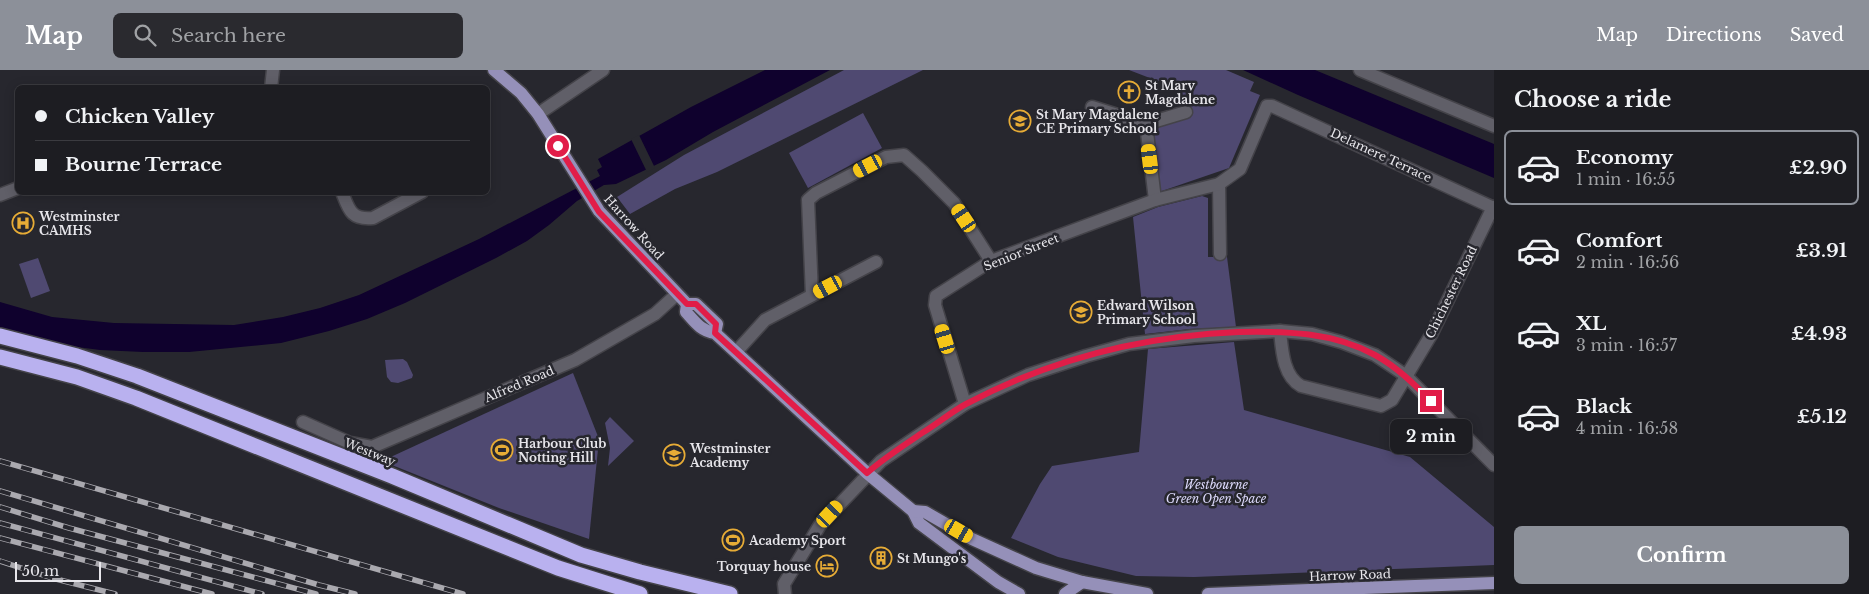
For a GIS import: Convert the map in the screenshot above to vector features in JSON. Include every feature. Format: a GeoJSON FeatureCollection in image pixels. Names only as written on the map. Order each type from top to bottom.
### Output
{"type":"FeatureCollection","features":[{"type":"Feature","properties":{"kind":"highway","name":"Westway"},"geometry":{"type":"LineString","coordinates":[[0,336],[77,356],[137,376],[392,476],[581,555],[640,572],[730,594]]}},
{"type":"Feature","properties":{"kind":"highway"},"geometry":{"type":"LineString","coordinates":[[0,357],[77,377],[136,398],[558,568],[640,594]]}},
{"type":"Feature","properties":{"kind":"main road","name":"Harrow Road"},"geometry":{"type":"LineString","coordinates":[[494,70],[521,93],[538,114],[594,205],[687,304],[686,312],[690,317],[706,332],[715,333],[867,473],[913,511],[919,523],[991,577],[1019,594]]}},
{"type":"Feature","properties":{"kind":"main road","name":"Harrow Road"},"geometry":{"type":"LineString","coordinates":[[913,511],[925,512],[972,539],[1036,568],[1082,582],[1147,594]]}},
{"type":"Feature","properties":{"kind":"main road"},"geometry":{"type":"LineString","coordinates":[[1065,594],[1082,582]]}},
{"type":"Feature","properties":{"kind":"main road","name":"Harrow Road"},"geometry":{"type":"LineString","coordinates":[[1208,594],[1286,593],[1494,583]]}},
{"type":"Feature","properties":{"kind":"street"},"geometry":{"type":"LineString","coordinates":[[271,85],[273,70]]}},
{"type":"Feature","properties":{"kind":"street"},"geometry":{"type":"LineString","coordinates":[[1360,70],[1494,126]]}},
{"type":"Feature","properties":{"kind":"street"},"geometry":{"type":"LineString","coordinates":[[538,114],[595,72]]}},
{"type":"Feature","properties":{"kind":"street","name":"Delamere Terrace"},"geometry":{"type":"LineString","coordinates":[[1218,184],[1240,169],[1267,106],[1272,106],[1493,207]]}},
{"type":"Feature","properties":{"kind":"street"},"geometry":{"type":"LineString","coordinates":[[1092,107],[1146,124],[1186,112]]}},
{"type":"Feature","properties":{"kind":"street"},"geometry":{"type":"LineString","coordinates":[[1146,124],[1155,200]]}},
{"type":"Feature","properties":{"kind":"street"},"geometry":{"type":"LineString","coordinates":[[812,295],[808,200],[816,193],[886,157],[896,155],[904,155],[954,203],[991,262]]}},
{"type":"Feature","properties":{"kind":"street"},"geometry":{"type":"LineString","coordinates":[[1218,184],[1220,254]]}},
{"type":"Feature","properties":{"kind":"street","name":"Senior Street"},"geometry":{"type":"LineString","coordinates":[[965,404],[934,301],[936,296],[991,262],[1155,200],[1218,184]]}},
{"type":"Feature","properties":{"kind":"street"},"geometry":{"type":"LineString","coordinates":[[0,194],[15,189]]}},
{"type":"Feature","properties":{"kind":"street"},"geometry":{"type":"LineString","coordinates":[[343,195],[350,211],[355,216],[364,219],[372,218],[416,195]]}},
{"type":"Feature","properties":{"kind":"street","name":"Chichester Road"},"geometry":{"type":"LineString","coordinates":[[1280,331],[1284,361],[1295,382],[1301,386],[1381,406],[1392,400],[1405,375],[1431,335],[1493,207]]}},
{"type":"Feature","properties":{"kind":"street"},"geometry":{"type":"LineString","coordinates":[[736,352],[765,320],[876,262]]}},
{"type":"Feature","properties":{"kind":"street","name":"Alfred Road"},"geometry":{"type":"LineString","coordinates":[[302,422],[350,443],[372,447],[575,360],[655,314],[677,294]]}},
{"type":"Feature","properties":{"kind":"street"},"geometry":{"type":"LineString","coordinates":[[785,594],[784,584],[820,525],[867,473],[881,461],[965,404],[1028,375],[1129,344],[1169,338],[1280,331],[1312,334],[1341,342],[1375,355],[1405,375],[1494,465]]}},
{"type":"Feature","properties":{"kind":"green space"},"geometry":{"type":"Polygon","coordinates":[[[844,70],[923,70],[717,172],[675,189],[630,214],[617,197],[684,155],[844,70]]]}},
{"type":"Feature","properties":{"kind":"green space"},"geometry":{"type":"Polygon","coordinates":[[[1129,70],[1226,70],[1254,82],[1250,91],[1260,95],[1229,168],[1159,192],[1150,128],[1190,114],[1186,97],[1168,85],[1129,70]]]}},
{"type":"Feature","properties":{"kind":"green space"},"geometry":{"type":"Polygon","coordinates":[[[863,113],[882,148],[808,188],[789,153],[863,113]]]}},
{"type":"Feature","properties":{"kind":"green space"},"geometry":{"type":"Polygon","coordinates":[[[1202,196],[1208,198],[1208,257],[1227,257],[1236,327],[1190,329],[1145,334],[1133,217],[1158,207],[1202,196]]]}},
{"type":"Feature","properties":{"kind":"green space"},"geometry":{"type":"Polygon","coordinates":[[[38,258],[50,291],[31,298],[19,264],[38,258]]]}},
{"type":"Feature","properties":{"kind":"green space","name":"Westbourne Green Open Space"},"geometry":{"type":"Polygon","coordinates":[[[1234,342],[1244,410],[1410,457],[1494,527],[1494,565],[1194,577],[1136,576],[1058,557],[1011,538],[1040,484],[1052,466],[1139,452],[1148,349],[1234,342]]]}},
{"type":"Feature","properties":{"kind":"green space"},"geometry":{"type":"Polygon","coordinates":[[[403,359],[407,362],[413,375],[412,378],[398,383],[391,382],[387,377],[385,360],[403,359]]]}},
{"type":"Feature","properties":{"kind":"green space","name":"Harbour Club Notting Hill"},"geometry":{"type":"Polygon","coordinates":[[[573,373],[599,439],[589,539],[499,508],[382,461],[573,373]]]}},
{"type":"Feature","properties":{"kind":"green space"},"geometry":{"type":"Polygon","coordinates":[[[610,417],[634,441],[608,466],[610,448],[605,423],[610,417]]]}},
{"type":"Feature","properties":{"kind":"shaded area"},"geometry":{"type":"Polygon","coordinates":[[[765,70],[830,70],[713,132],[666,160],[616,184],[604,185],[577,201],[527,241],[496,258],[405,303],[367,319],[281,343],[189,352],[100,350],[62,345],[0,330],[0,302],[52,317],[114,323],[234,325],[283,317],[320,308],[359,295],[479,239],[600,176],[597,170],[602,167],[598,159],[691,107],[765,70]]]}},
{"type":"Feature","properties":{"kind":"shaded area"},"geometry":{"type":"Polygon","coordinates":[[[1243,70],[1315,70],[1494,144],[1494,178],[1298,95],[1243,70]]]}},
{"type":"Feature","properties":{"kind":"pier"},"geometry":{"type":"Polygon","coordinates":[[[639,135],[655,168],[647,172],[631,139],[639,135]]]}},
{"type":"Feature","properties":{"kind":"railway"},"geometry":{"type":"LineString","coordinates":[[0,461],[463,594]]}},
{"type":"Feature","properties":{"kind":"railway"},"geometry":{"type":"LineString","coordinates":[[0,491],[355,594]]}},
{"type":"Feature","properties":{"kind":"railway"},"geometry":{"type":"LineString","coordinates":[[0,507],[69,528],[316,594]]}},
{"type":"Feature","properties":{"kind":"railway"},"geometry":{"type":"LineString","coordinates":[[0,523],[262,594]]}},
{"type":"Feature","properties":{"kind":"railway"},"geometry":{"type":"LineString","coordinates":[[0,538],[212,594]]}},
{"type":"Feature","properties":{"kind":"railway"},"geometry":{"type":"LineString","coordinates":[[0,561],[52,578],[115,594]]}},
{"type":"Feature","properties":{"kind":"place","name":"St Mary Magdalene"},"geometry":{"type":"Point","coordinates":[1129,92]}},
{"type":"Feature","properties":{"kind":"place","name":"St Mary Magdalene CE Primary School"},"geometry":{"type":"Point","coordinates":[1020,121]}},
{"type":"Feature","properties":{"kind":"place","name":"Westminster CAMHS"},"geometry":{"type":"Point","coordinates":[23,223]}},
{"type":"Feature","properties":{"kind":"place","name":"Edward Wilson Primary School"},"geometry":{"type":"Point","coordinates":[1081,312]}},
{"type":"Feature","properties":{"kind":"place","name":"Harbour Club Notting Hill"},"geometry":{"type":"Point","coordinates":[502,450]}},
{"type":"Feature","properties":{"kind":"place","name":"Westminster Academy"},"geometry":{"type":"Point","coordinates":[674,455]}},
{"type":"Feature","properties":{"kind":"place","name":"Academy Sport"},"geometry":{"type":"Point","coordinates":[733,540]}},
{"type":"Feature","properties":{"kind":"place","name":"St Mungo's"},"geometry":{"type":"Point","coordinates":[881,558]}},
{"type":"Feature","properties":{"kind":"place","name":"Torquay house"},"geometry":{"type":"Point","coordinates":[827,566]}},
{"type":"Feature","properties":{"kind":"route"},"geometry":{"type":"LineString","coordinates":[[558,146],[599,212],[636,249],[662,279],[687,304],[696,304],[716,324],[715,333],[867,473],[881,461],[965,404],[1028,375],[1129,344],[1169,338],[1280,331],[1312,334],[1341,342],[1375,355],[1405,375],[1431,401]]}}]}
